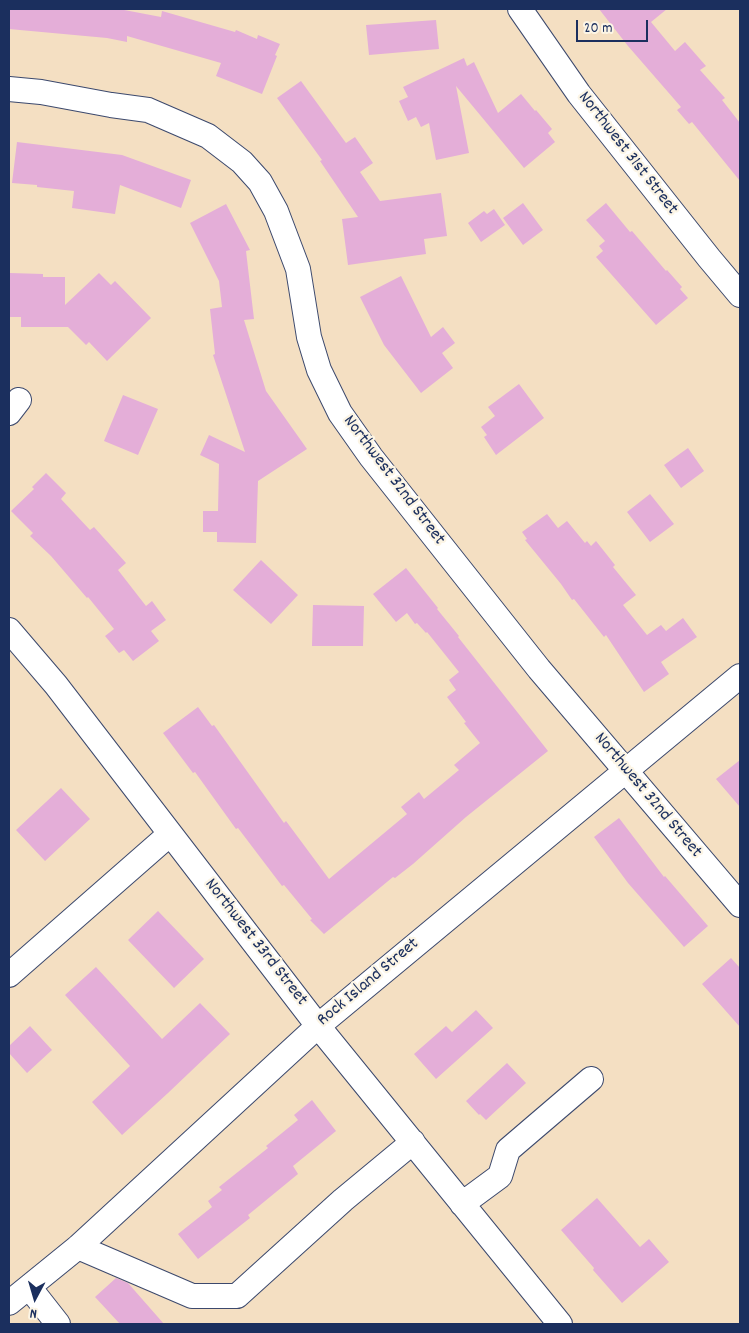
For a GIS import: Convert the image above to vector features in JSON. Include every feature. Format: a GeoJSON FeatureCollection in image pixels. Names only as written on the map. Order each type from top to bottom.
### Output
{"type":"FeatureCollection","features":[{"type":"Feature","properties":{"kind":"street","name":"Northwest 31st Street"},"geometry":{"type":"LineString","coordinates":[[520,9],[579,94],[740,295]]}},
{"type":"Feature","properties":{"kind":"street","name":"Northwest 32nd Street"},"geometry":{"type":"LineString","coordinates":[[9,89],[41,92],[148,110],[208,136],[242,162],[260,182],[276,211],[298,269],[308,337],[319,370],[340,413],[371,457],[533,662],[740,905]]}},
{"type":"Feature","properties":{"kind":"street","name":"Northwest 33rd Street"},"geometry":{"type":"LineString","coordinates":[[9,630],[56,685],[318,1026],[560,1324]]}},
{"type":"Feature","properties":{"kind":"street","name":"Rock Island Street"},"geometry":{"type":"LineString","coordinates":[[9,1303],[78,1247],[318,1026],[740,676]]}},
{"type":"Feature","properties":{"kind":"street"},"geometry":{"type":"LineString","coordinates":[[9,975],[170,834]]}},
{"type":"Feature","properties":{"kind":"street"},"geometry":{"type":"LineString","coordinates":[[462,1204],[500,1176],[508,1150],[591,1079]]}},
{"type":"Feature","properties":{"kind":"street"},"geometry":{"type":"LineString","coordinates":[[78,1247],[192,1296],[237,1296],[343,1200],[413,1142]]}},
{"type":"Feature","properties":{"kind":"street"},"geometry":{"type":"LineString","coordinates":[[29,1287],[58,1324]]}},
{"type":"Feature","properties":{"kind":"building"},"geometry":{"type":"Polygon","coordinates":[[[9,9],[119,9],[161,17],[162,11],[235,32],[236,30],[257,39],[258,35],[280,44],[262,94],[216,76],[221,63],[127,36],[127,42],[107,38],[9,29],[9,9]]]}},
{"type":"Feature","properties":{"kind":"building"},"geometry":{"type":"Polygon","coordinates":[[[599,9],[667,9],[651,22],[675,51],[685,42],[706,66],[700,70],[725,98],[722,100],[740,123],[740,181],[692,122],[689,124],[677,110],[681,107],[628,46],[599,9]]]}},
{"type":"Feature","properties":{"kind":"building"},"geometry":{"type":"Polygon","coordinates":[[[436,20],[439,49],[369,55],[366,25],[436,20]]]}},
{"type":"Feature","properties":{"kind":"building"},"geometry":{"type":"Polygon","coordinates":[[[464,58],[467,66],[474,62],[498,113],[521,94],[552,129],[548,133],[555,142],[524,168],[456,86],[469,153],[436,160],[429,123],[421,127],[416,117],[408,121],[399,101],[408,97],[403,87],[464,58]]]}},
{"type":"Feature","properties":{"kind":"building"},"geometry":{"type":"Polygon","coordinates":[[[301,81],[346,143],[355,137],[373,163],[360,172],[380,201],[441,193],[447,236],[424,239],[426,254],[348,265],[342,219],[358,217],[320,161],[322,160],[277,98],[301,81]]]}},
{"type":"Feature","properties":{"kind":"building"},"geometry":{"type":"Polygon","coordinates":[[[17,142],[122,155],[191,180],[181,208],[120,185],[115,214],[72,208],[74,191],[12,183],[17,142]]]}},
{"type":"Feature","properties":{"kind":"building"},"geometry":{"type":"Polygon","coordinates":[[[523,203],[543,230],[523,245],[503,218],[523,203]]]}},
{"type":"Feature","properties":{"kind":"building"},"geometry":{"type":"Polygon","coordinates":[[[606,203],[630,232],[632,231],[682,287],[680,289],[688,298],[656,325],[596,257],[603,251],[599,246],[605,241],[586,220],[606,203]]]}},
{"type":"Feature","properties":{"kind":"building"},"geometry":{"type":"Polygon","coordinates":[[[226,204],[250,250],[246,251],[254,319],[244,320],[266,391],[307,449],[258,481],[256,543],[217,542],[217,532],[203,532],[203,511],[218,511],[219,464],[200,455],[209,435],[245,452],[213,355],[215,354],[210,309],[222,307],[219,281],[190,223],[226,204]]]}},
{"type":"Feature","properties":{"kind":"building"},"geometry":{"type":"Polygon","coordinates":[[[494,209],[505,225],[481,242],[468,223],[484,211],[487,214],[494,209]]]}},
{"type":"Feature","properties":{"kind":"building"},"geometry":{"type":"Polygon","coordinates":[[[10,273],[43,274],[43,277],[65,277],[65,305],[99,273],[111,285],[115,281],[151,318],[107,361],[89,342],[86,345],[68,327],[21,327],[21,317],[10,317],[10,273]]]}},
{"type":"Feature","properties":{"kind":"building"},"geometry":{"type":"Polygon","coordinates":[[[401,276],[431,337],[443,327],[455,343],[442,353],[453,368],[421,393],[384,345],[360,297],[401,276]]]}},
{"type":"Feature","properties":{"kind":"building"},"geometry":{"type":"Polygon","coordinates":[[[519,384],[544,418],[496,455],[484,437],[487,435],[481,427],[495,416],[488,407],[519,384]]]}},
{"type":"Feature","properties":{"kind":"building"},"geometry":{"type":"Polygon","coordinates":[[[123,395],[158,409],[138,455],[104,441],[123,395]]]}},
{"type":"Feature","properties":{"kind":"building"},"geometry":{"type":"Polygon","coordinates":[[[688,448],[704,471],[681,488],[664,465],[688,448]]]}},
{"type":"Feature","properties":{"kind":"building"},"geometry":{"type":"Polygon","coordinates":[[[46,473],[66,493],[61,499],[90,530],[94,527],[126,563],[118,570],[146,606],[152,601],[166,620],[151,631],[159,641],[133,661],[124,650],[119,653],[105,636],[114,629],[51,556],[30,536],[33,533],[11,511],[34,489],[32,487],[46,473]]]}},
{"type":"Feature","properties":{"kind":"building"},"geometry":{"type":"Polygon","coordinates":[[[650,494],[674,524],[650,542],[627,512],[650,494]]]}},
{"type":"Feature","properties":{"kind":"building"},"geometry":{"type":"Polygon","coordinates":[[[547,514],[558,528],[567,521],[585,543],[587,541],[591,546],[596,541],[615,565],[613,567],[636,595],[623,605],[647,635],[661,625],[666,631],[683,618],[697,637],[661,662],[669,674],[644,692],[606,635],[604,637],[574,599],[572,600],[525,540],[527,539],[522,532],[547,514]]]}},
{"type":"Feature","properties":{"kind":"building"},"geometry":{"type":"Polygon","coordinates":[[[261,560],[298,595],[271,624],[233,590],[261,560]]]}},
{"type":"Feature","properties":{"kind":"building"},"geometry":{"type":"Polygon","coordinates":[[[406,568],[548,751],[466,817],[413,864],[395,878],[393,877],[324,934],[310,920],[312,919],[284,885],[282,886],[238,828],[236,829],[195,772],[193,773],[163,733],[198,707],[212,726],[214,725],[284,823],[286,821],[329,879],[407,814],[401,807],[419,792],[424,799],[459,770],[454,765],[480,743],[447,697],[456,690],[449,680],[459,672],[427,632],[417,623],[415,624],[407,613],[396,622],[373,594],[406,568]]]}},
{"type":"Feature","properties":{"kind":"building"},"geometry":{"type":"Polygon","coordinates":[[[313,605],[364,606],[363,646],[312,646],[313,605]]]}},
{"type":"Feature","properties":{"kind":"building"},"geometry":{"type":"Polygon","coordinates":[[[740,760],[740,807],[716,779],[740,760]]]}},
{"type":"Feature","properties":{"kind":"building"},"geometry":{"type":"Polygon","coordinates":[[[61,788],[90,819],[45,861],[16,830],[61,788]]]}},
{"type":"Feature","properties":{"kind":"building"},"geometry":{"type":"Polygon","coordinates":[[[619,818],[664,877],[708,926],[684,947],[628,883],[594,837],[619,818]]]}},
{"type":"Feature","properties":{"kind":"building"},"geometry":{"type":"Polygon","coordinates":[[[158,911],[204,959],[174,988],[128,940],[158,911]]]}},
{"type":"Feature","properties":{"kind":"building"},"geometry":{"type":"Polygon","coordinates":[[[731,958],[740,968],[740,1027],[702,984],[731,958]]]}},
{"type":"Feature","properties":{"kind":"building"},"geometry":{"type":"Polygon","coordinates":[[[96,967],[162,1039],[200,1003],[230,1034],[122,1135],[92,1102],[130,1066],[65,995],[96,967]]]}},
{"type":"Feature","properties":{"kind":"building"},"geometry":{"type":"Polygon","coordinates":[[[476,1010],[493,1028],[436,1079],[414,1054],[446,1026],[452,1032],[476,1010]]]}},
{"type":"Feature","properties":{"kind":"building"},"geometry":{"type":"Polygon","coordinates":[[[30,1026],[52,1050],[27,1073],[9,1053],[9,1046],[30,1026]]]}},
{"type":"Feature","properties":{"kind":"building"},"geometry":{"type":"Polygon","coordinates":[[[507,1063],[526,1083],[486,1120],[466,1101],[507,1063]]]}},
{"type":"Feature","properties":{"kind":"building"},"geometry":{"type":"Polygon","coordinates":[[[312,1100],[336,1131],[293,1166],[298,1174],[248,1215],[250,1218],[198,1259],[178,1234],[212,1207],[208,1201],[222,1190],[219,1187],[268,1148],[266,1146],[298,1120],[294,1115],[312,1100]]]}},
{"type":"Feature","properties":{"kind":"building"},"geometry":{"type":"Polygon","coordinates":[[[597,1198],[640,1247],[649,1239],[669,1262],[622,1303],[561,1230],[597,1198]]]}},
{"type":"Feature","properties":{"kind":"building"},"geometry":{"type":"Polygon","coordinates":[[[116,1278],[128,1283],[164,1324],[120,1324],[95,1297],[116,1278]]]}}]}
